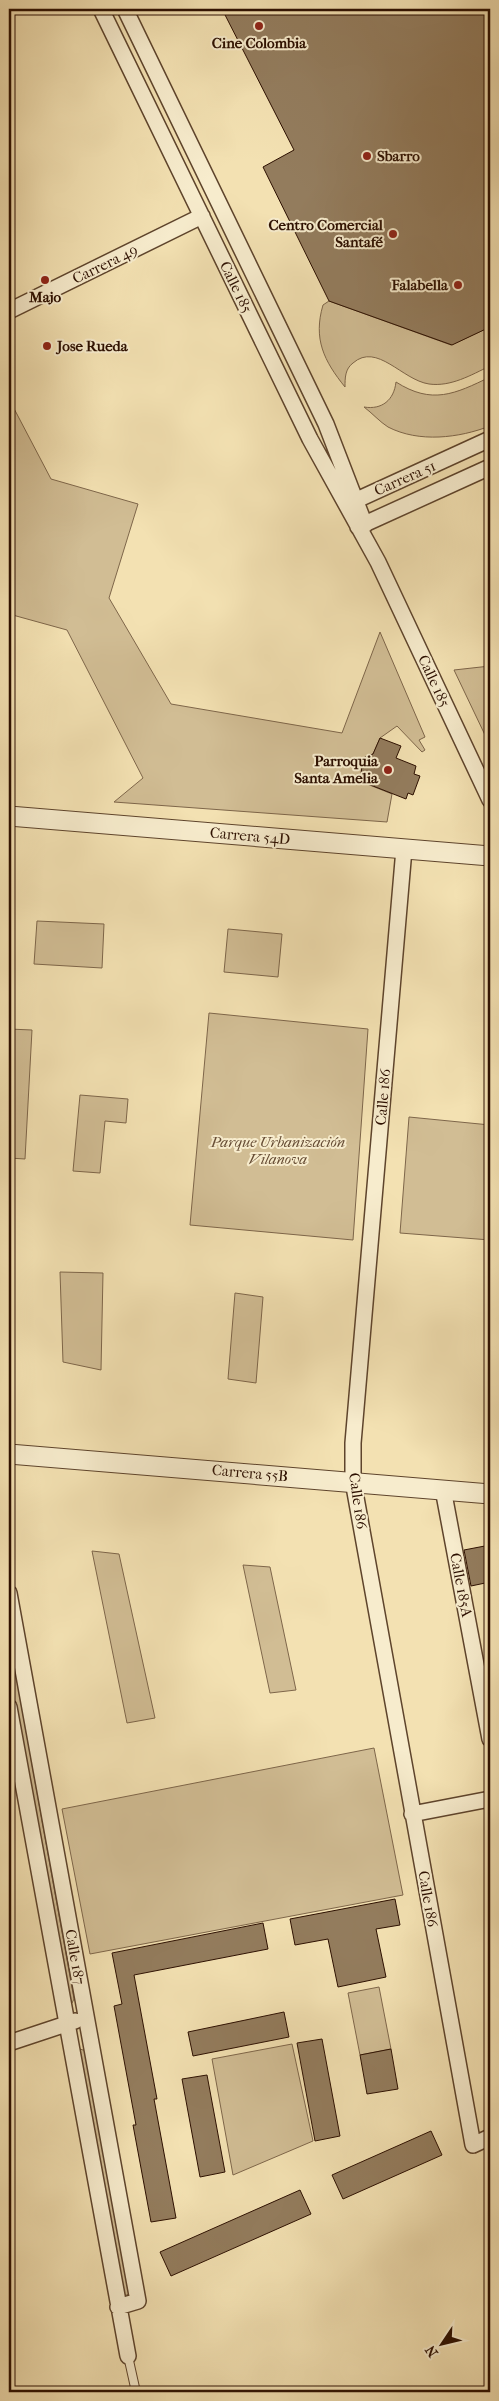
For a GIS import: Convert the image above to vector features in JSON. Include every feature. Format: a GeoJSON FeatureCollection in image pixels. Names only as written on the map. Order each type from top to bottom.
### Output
{"type":"FeatureCollection","features":[{"type":"Feature","properties":{"kind":"street","name":"Calle 185"},"geometry":{"type":"LineString","coordinates":[[101,9],[310,439],[351,503]]}},
{"type":"Feature","properties":{"kind":"street","name":"Calle 185"},"geometry":{"type":"LineString","coordinates":[[125,9],[326,424],[351,503],[490,800]]}},
{"type":"Feature","properties":{"kind":"street","name":"Carrera 49"},"geometry":{"type":"LineString","coordinates":[[9,312],[202,216]]}},
{"type":"Feature","properties":{"kind":"street","name":"Carrera 51"},"geometry":{"type":"LineString","coordinates":[[351,503],[490,440]]}},
{"type":"Feature","properties":{"kind":"street"},"geometry":{"type":"LineString","coordinates":[[464,451],[464,459],[471,475]]}},
{"type":"Feature","properties":{"kind":"street","name":"Carrera 51"},"geometry":{"type":"LineString","coordinates":[[361,525],[490,467]]}},
{"type":"Feature","properties":{"kind":"street","name":"Carrera 54D"},"geometry":{"type":"LineString","coordinates":[[9,816],[490,856]]}},
{"type":"Feature","properties":{"kind":"street","name":"Calle 186"},"geometry":{"type":"LineString","coordinates":[[404,849],[354,1434],[352,1481],[473,2145],[490,2137]]}},
{"type":"Feature","properties":{"kind":"street","name":"Carrera 55B"},"geometry":{"type":"LineString","coordinates":[[9,1454],[352,1481],[490,1494]]}},
{"type":"Feature","properties":{"kind":"street","name":"Calle 185A"},"geometry":{"type":"LineString","coordinates":[[443,1489],[490,1739]]}},
{"type":"Feature","properties":{"kind":"street","name":"Calle 187"},"geometry":{"type":"LineString","coordinates":[[9,1593],[138,2301],[118,2307]]}},
{"type":"Feature","properties":{"kind":"street","name":"Calle 187"},"geometry":{"type":"LineString","coordinates":[[9,1707],[128,2356]]}},
{"type":"Feature","properties":{"kind":"street"},"geometry":{"type":"LineString","coordinates":[[412,1814],[490,1799]]}},
{"type":"Feature","properties":{"kind":"street"},"geometry":{"type":"LineString","coordinates":[[9,2043],[86,2018]]}},
{"type":"Feature","properties":{"kind":"lane","name":"Calle 187"},"geometry":{"type":"LineString","coordinates":[[128,2356],[136,2392]]}},
{"type":"Feature","properties":{"kind":"green space"},"geometry":{"type":"Polygon","coordinates":[[[329,301],[451,345],[490,327],[490,366],[453,382],[429,384],[409,376],[380,359],[362,358],[348,368],[345,377],[345,387],[326,359],[320,339],[320,317],[323,305],[329,301]]]}},
{"type":"Feature","properties":{"kind":"green space"},"geometry":{"type":"Polygon","coordinates":[[[490,377],[490,426],[478,430],[439,437],[413,435],[388,427],[364,407],[376,407],[390,399],[396,382],[409,389],[432,395],[454,392],[490,377]]]}},
{"type":"Feature","properties":{"kind":"green space"},"geometry":{"type":"Polygon","coordinates":[[[9,399],[51,479],[138,504],[109,598],[171,704],[342,733],[380,632],[425,737],[419,740],[425,750],[422,752],[397,726],[380,738],[373,754],[363,758],[361,774],[367,784],[392,794],[387,822],[114,802],[143,778],[67,630],[9,614],[9,399]]]}},
{"type":"Feature","properties":{"kind":"green space"},"geometry":{"type":"Polygon","coordinates":[[[490,666],[490,733],[485,735],[454,670],[490,666]]]}},
{"type":"Feature","properties":{"kind":"green space"},"geometry":{"type":"Polygon","coordinates":[[[37,921],[104,924],[102,968],[34,964],[37,921]]]}},
{"type":"Feature","properties":{"kind":"green space"},"geometry":{"type":"Polygon","coordinates":[[[228,929],[282,934],[278,977],[224,972],[228,929]]]}},
{"type":"Feature","properties":{"kind":"green space","name":"Parque Urbanización Vilanova"},"geometry":{"type":"Polygon","coordinates":[[[209,1013],[368,1029],[353,1240],[190,1225],[209,1013]]]}},
{"type":"Feature","properties":{"kind":"green space"},"geometry":{"type":"Polygon","coordinates":[[[9,1029],[32,1030],[25,1159],[9,1158],[9,1029]]]}},
{"type":"Feature","properties":{"kind":"green space"},"geometry":{"type":"Polygon","coordinates":[[[80,1095],[128,1099],[126,1123],[105,1121],[100,1173],[73,1171],[80,1095]]]}},
{"type":"Feature","properties":{"kind":"green space"},"geometry":{"type":"Polygon","coordinates":[[[409,1117],[490,1125],[490,1240],[400,1233],[409,1117]]]}},
{"type":"Feature","properties":{"kind":"green space"},"geometry":{"type":"Polygon","coordinates":[[[60,1272],[103,1273],[101,1370],[63,1362],[60,1272]]]}},
{"type":"Feature","properties":{"kind":"green space"},"geometry":{"type":"Polygon","coordinates":[[[235,1293],[263,1297],[256,1383],[228,1379],[235,1293]]]}},
{"type":"Feature","properties":{"kind":"green space"},"geometry":{"type":"Polygon","coordinates":[[[92,1551],[119,1554],[155,1718],[127,1723],[92,1551]]]}},
{"type":"Feature","properties":{"kind":"green space"},"geometry":{"type":"Polygon","coordinates":[[[243,1565],[270,1567],[296,1690],[270,1693],[243,1565]]]}},
{"type":"Feature","properties":{"kind":"green space"},"geometry":{"type":"Polygon","coordinates":[[[9,1636],[74,1999],[72,2003],[69,2000],[9,1670],[9,1636]]]}},
{"type":"Feature","properties":{"kind":"green space"},"geometry":{"type":"Polygon","coordinates":[[[374,1748],[403,1895],[90,1954],[62,1809],[374,1748]]]}},
{"type":"Feature","properties":{"kind":"green space"},"geometry":{"type":"Polygon","coordinates":[[[379,1987],[391,2049],[360,2055],[348,1993],[379,1987]]]}},
{"type":"Feature","properties":{"kind":"green space"},"geometry":{"type":"Polygon","coordinates":[[[292,2044],[313,2141],[233,2175],[212,2059],[292,2044]]]}},
{"type":"Feature","properties":{"kind":"green space"},"geometry":{"type":"Polygon","coordinates":[[[80,2049],[86,2051],[129,2293],[127,2295],[124,2295],[79,2052],[80,2049]]]}},
{"type":"Feature","properties":{"kind":"building","name":"Centro Comercial Santafé"},"geometry":{"type":"Polygon","coordinates":[[[222,9],[490,9],[490,327],[452,345],[329,301],[263,167],[294,150],[222,9]]]}},
{"type":"Feature","properties":{"kind":"building","name":"Parroquia Santa Amelia"},"geometry":{"type":"Polygon","coordinates":[[[380,738],[401,746],[396,758],[416,766],[414,774],[420,776],[413,795],[408,793],[406,799],[368,784],[361,774],[363,758],[373,754],[380,738]]]}},
{"type":"Feature","properties":{"kind":"building"},"geometry":{"type":"Polygon","coordinates":[[[490,1545],[490,1582],[471,1586],[464,1550],[490,1545]]]}},
{"type":"Feature","properties":{"kind":"building"},"geometry":{"type":"Polygon","coordinates":[[[395,1899],[400,1925],[376,1929],[386,1977],[338,1987],[328,1939],[295,1945],[290,1919],[395,1899]]]}},
{"type":"Feature","properties":{"kind":"building"},"geometry":{"type":"Polygon","coordinates":[[[263,1923],[268,1949],[134,1975],[157,2099],[154,2099],[176,2218],[151,2222],[133,2125],[136,2125],[114,2006],[122,2004],[112,1953],[263,1923]]]}},
{"type":"Feature","properties":{"kind":"building"},"geometry":{"type":"Polygon","coordinates":[[[284,2012],[289,2037],[193,2056],[188,2032],[284,2012]]]}},
{"type":"Feature","properties":{"kind":"building"},"geometry":{"type":"Polygon","coordinates":[[[322,2039],[340,2136],[315,2141],[297,2043],[322,2039]]]}},
{"type":"Feature","properties":{"kind":"building"},"geometry":{"type":"Polygon","coordinates":[[[391,2049],[398,2089],[367,2094],[360,2055],[391,2049]]]}},
{"type":"Feature","properties":{"kind":"building"},"geometry":{"type":"Polygon","coordinates":[[[207,2075],[225,2172],[200,2177],[182,2079],[207,2075]]]}},
{"type":"Feature","properties":{"kind":"building"},"geometry":{"type":"Polygon","coordinates":[[[431,2131],[442,2155],[343,2199],[332,2175],[431,2131]]]}},
{"type":"Feature","properties":{"kind":"building"},"geometry":{"type":"Polygon","coordinates":[[[300,2190],[311,2214],[171,2276],[160,2252],[300,2190]]]}},
{"type":"Feature","properties":{"kind":"place","name":"Cine Colombia"},"geometry":{"type":"Point","coordinates":[259,26]}},
{"type":"Feature","properties":{"kind":"place","name":"Sbarro"},"geometry":{"type":"Point","coordinates":[367,156]}},
{"type":"Feature","properties":{"kind":"place","name":"Centro Comercial Santafé"},"geometry":{"type":"Point","coordinates":[393,234]}},
{"type":"Feature","properties":{"kind":"place","name":"Majo"},"geometry":{"type":"Point","coordinates":[45,280]}},
{"type":"Feature","properties":{"kind":"place","name":"Falabella"},"geometry":{"type":"Point","coordinates":[458,285]}},
{"type":"Feature","properties":{"kind":"place","name":"Jose Rueda"},"geometry":{"type":"Point","coordinates":[47,346]}},
{"type":"Feature","properties":{"kind":"place","name":"Parroquia Santa Amelia"},"geometry":{"type":"Point","coordinates":[388,770]}}]}
